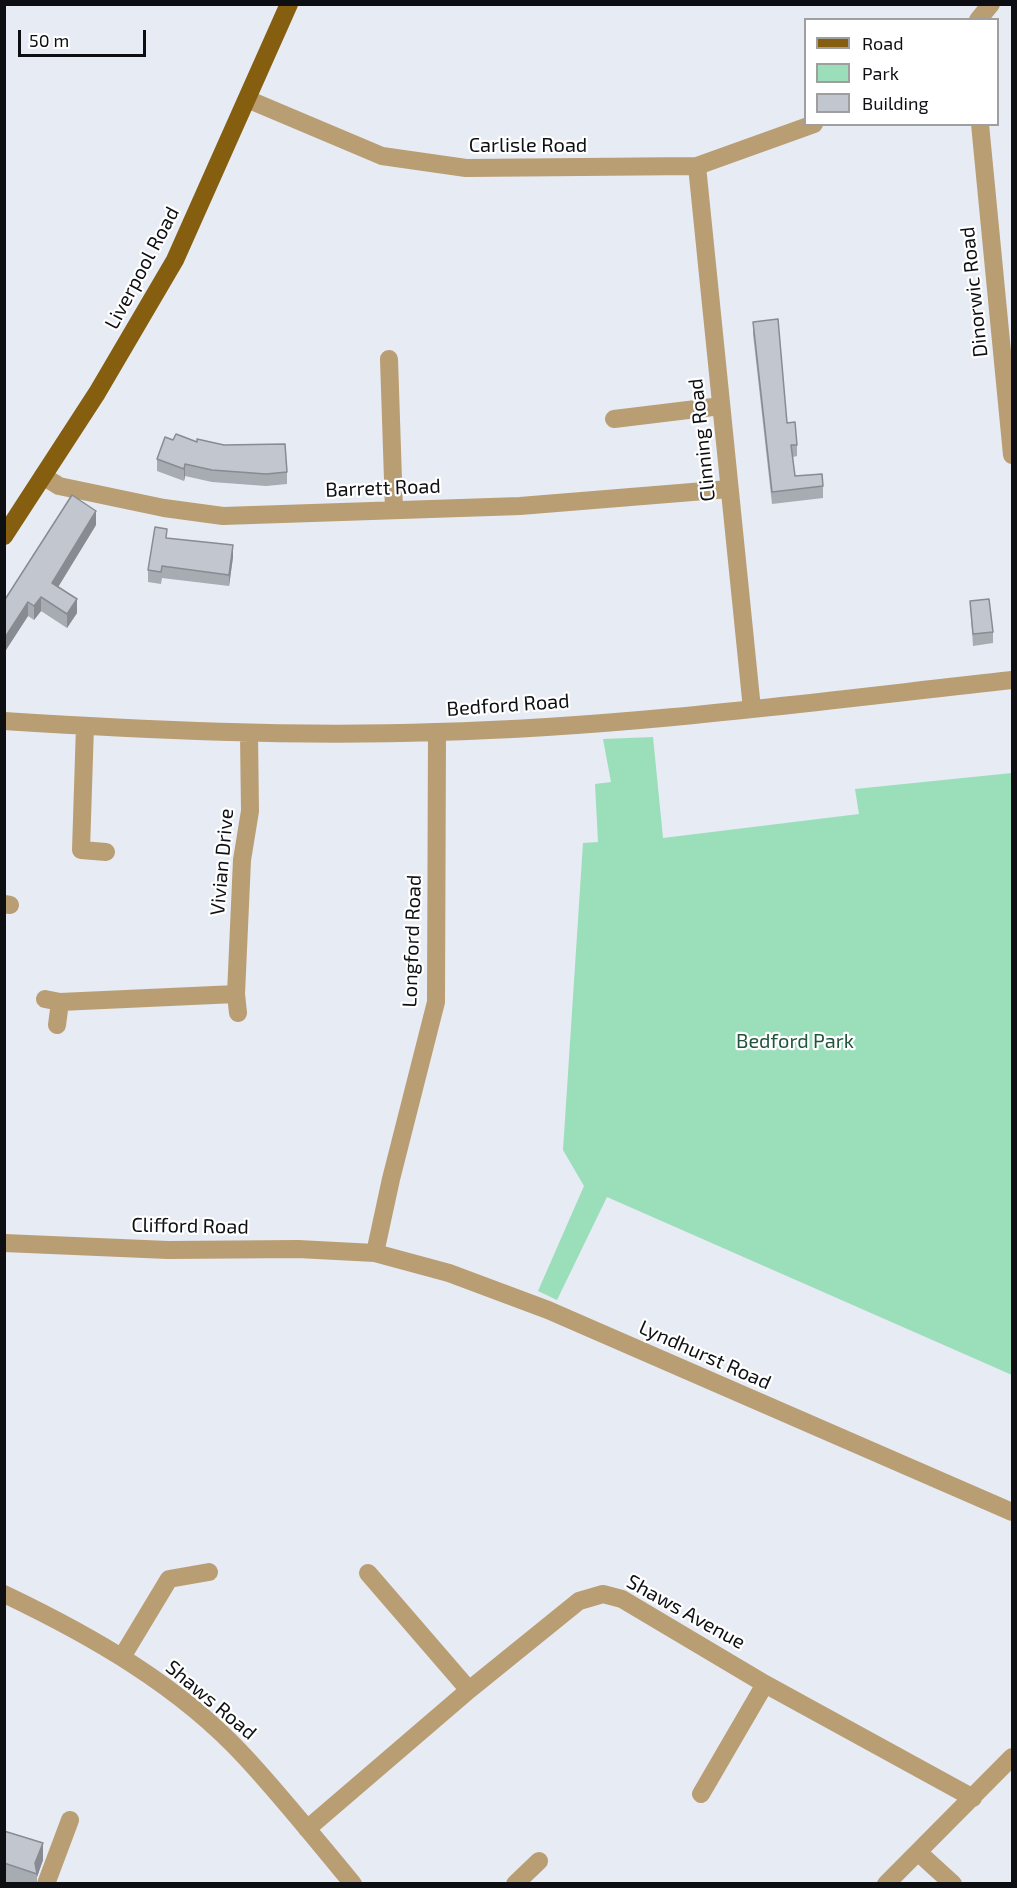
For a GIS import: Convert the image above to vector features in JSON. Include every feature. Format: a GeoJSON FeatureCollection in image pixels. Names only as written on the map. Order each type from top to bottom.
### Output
{"type":"FeatureCollection","features":[{"type":"Feature","properties":{"kind":"main road","name":"Liverpool Road"},"geometry":{"type":"LineString","coordinates":[[4,536],[98,393],[175,260],[289,4]]}},
{"type":"Feature","properties":{"kind":"street"},"geometry":{"type":"LineString","coordinates":[[980,18],[991,4]]}},
{"type":"Feature","properties":{"kind":"street","name":"Carlisle Road"},"geometry":{"type":"LineString","coordinates":[[247,99],[382,156],[466,168],[697,166],[808,126]]}},
{"type":"Feature","properties":{"kind":"street","name":"Dinorwic Road"},"geometry":{"type":"LineString","coordinates":[[980,126],[1012,455]]}},
{"type":"Feature","properties":{"kind":"street","name":"Clinning Road"},"geometry":{"type":"LineString","coordinates":[[697,166],[752,709]]}},
{"type":"Feature","properties":{"kind":"street"},"geometry":{"type":"LineString","coordinates":[[388,359],[394,510]]}},
{"type":"Feature","properties":{"kind":"street"},"geometry":{"type":"LineString","coordinates":[[614,418],[721,406]]}},
{"type":"Feature","properties":{"kind":"street","name":"Barrett Road"},"geometry":{"type":"LineString","coordinates":[[43,476],[59,486],[164,508],[223,516],[520,506],[729,489]]}},
{"type":"Feature","properties":{"kind":"street","name":"Bedford Road"},"geometry":{"type":"LineString","coordinates":[[4,721],[249,734],[437,732],[752,709],[1012,680]]}},
{"type":"Feature","properties":{"kind":"street"},"geometry":{"type":"LineString","coordinates":[[85,726],[81,850],[106,852]]}},
{"type":"Feature","properties":{"kind":"street","name":"Longford Road"},"geometry":{"type":"LineString","coordinates":[[375,1253],[391,1179],[436,1002],[437,732]]}},
{"type":"Feature","properties":{"kind":"street","name":"Vivian Drive"},"geometry":{"type":"LineString","coordinates":[[238,1013],[236,994],[242,860],[250,811],[249,734]]}},
{"type":"Feature","properties":{"kind":"street"},"geometry":{"type":"LineString","coordinates":[[57,1025],[52,1000],[236,994]]}},
{"type":"Feature","properties":{"kind":"street","name":"Clifford Road"},"geometry":{"type":"LineString","coordinates":[[4,1243],[168,1250],[298,1249],[375,1253]]}},
{"type":"Feature","properties":{"kind":"street","name":"Lyndhurst Road"},"geometry":{"type":"LineString","coordinates":[[375,1253],[450,1273],[548,1310],[1012,1512]]}},
{"type":"Feature","properties":{"kind":"street"},"geometry":{"type":"LineString","coordinates":[[122,1657],[169,1579],[209,1572]]}},
{"type":"Feature","properties":{"kind":"street"},"geometry":{"type":"LineString","coordinates":[[368,1572],[469,1690]]}},
{"type":"Feature","properties":{"kind":"street","name":"Shaws Road"},"geometry":{"type":"LineString","coordinates":[[4,1594],[64,1623],[122,1657],[193,1709],[245,1757],[353,1884]]}},
{"type":"Feature","properties":{"kind":"street","name":"Shaws Avenue"},"geometry":{"type":"LineString","coordinates":[[307,1829],[469,1690],[579,1601],[603,1594],[622,1599],[765,1684],[973,1798]]}},
{"type":"Feature","properties":{"kind":"street"},"geometry":{"type":"LineString","coordinates":[[701,1794],[765,1684]]}},
{"type":"Feature","properties":{"kind":"street"},"geometry":{"type":"LineString","coordinates":[[886,1884],[1012,1757]]}},
{"type":"Feature","properties":{"kind":"street"},"geometry":{"type":"LineString","coordinates":[[46,1884],[70,1820]]}},
{"type":"Feature","properties":{"kind":"street"},"geometry":{"type":"LineString","coordinates":[[919,1853],[952,1884]]}},
{"type":"Feature","properties":{"kind":"street"},"geometry":{"type":"LineString","coordinates":[[515,1884],[539,1861]]}},
{"type":"Feature","properties":{"kind":"green space","name":"Bedford Park"},"geometry":{"type":"Polygon","coordinates":[[[653,737],[663,838],[859,814],[855,789],[1012,773],[1012,1375],[607,1197],[557,1300],[538,1291],[584,1186],[563,1150],[583,843],[598,842],[595,784],[611,782],[603,739],[653,737]]]}},
{"type":"Feature","properties":{"kind":"building"},"geometry":{"type":"Polygon","coordinates":[[[778,319],[787,423],[795,422],[797,445],[791,445],[795,476],[822,474],[823,486],[772,492],[753,322],[778,319]]]}},
{"type":"Feature","properties":{"kind":"building"},"geometry":{"type":"Polygon","coordinates":[[[176,434],[197,442],[197,439],[224,445],[285,444],[287,472],[266,474],[212,470],[185,464],[184,469],[157,459],[165,437],[173,440],[176,434]]]}},
{"type":"Feature","properties":{"kind":"building"},"geometry":{"type":"Polygon","coordinates":[[[72,495],[96,511],[52,583],[77,599],[67,614],[41,597],[34,606],[28,602],[4,639],[4,601],[72,495]]]}},
{"type":"Feature","properties":{"kind":"building"},"geometry":{"type":"Polygon","coordinates":[[[155,527],[167,529],[166,538],[233,545],[229,575],[162,566],[161,572],[148,570],[155,527]]]}},
{"type":"Feature","properties":{"kind":"building"},"geometry":{"type":"Polygon","coordinates":[[[989,599],[993,632],[973,634],[970,601],[989,599]]]}},
{"type":"Feature","properties":{"kind":"building"},"geometry":{"type":"Polygon","coordinates":[[[4,1831],[43,1843],[35,1863],[37,1874],[4,1863],[4,1831]]]}}]}
